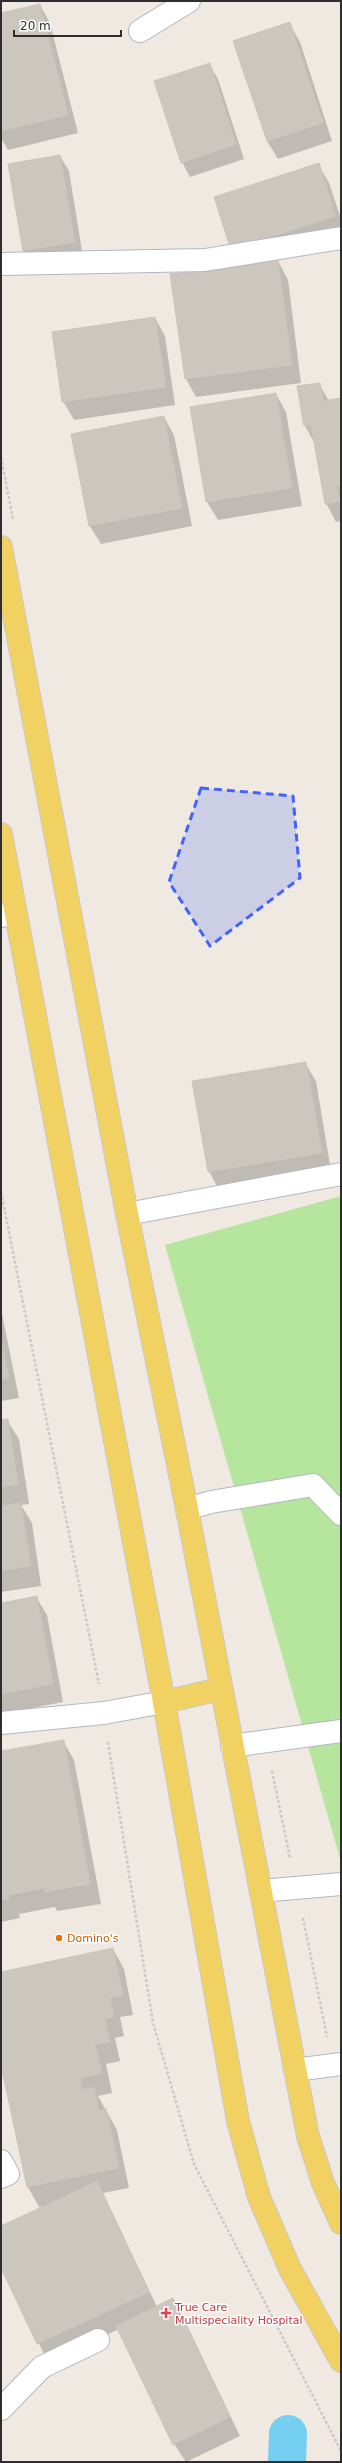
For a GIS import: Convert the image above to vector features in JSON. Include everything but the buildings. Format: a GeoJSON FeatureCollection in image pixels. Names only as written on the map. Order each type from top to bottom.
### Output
{"type":"FeatureCollection","features":[{"type":"Feature","properties":{"kind":"main road"},"geometry":{"type":"LineString","coordinates":[[1,547],[127,1214],[187,1509],[220,1689],[308,2136],[323,2183],[341,2222]]}},
{"type":"Feature","properties":{"kind":"main road"},"geometry":{"type":"LineString","coordinates":[[1,834],[8,914],[164,1702],[238,2121],[259,2197],[277,2240],[290,2269],[341,2361]]}},
{"type":"Feature","properties":{"kind":"main road"},"geometry":{"type":"LineString","coordinates":[[164,1702],[220,1689]]}},
{"type":"Feature","properties":{"kind":"street"},"geometry":{"type":"LineString","coordinates":[[140,31],[189,1]]}},
{"type":"Feature","properties":{"kind":"street"},"geometry":{"type":"LineString","coordinates":[[1,264],[205,260],[341,238]]}},
{"type":"Feature","properties":{"kind":"street"},"geometry":{"type":"LineString","coordinates":[[127,1214],[341,1174]]}},
{"type":"Feature","properties":{"kind":"street"},"geometry":{"type":"LineString","coordinates":[[187,1509],[211,1502],[313,1485],[341,1514]]}},
{"type":"Feature","properties":{"kind":"street"},"geometry":{"type":"LineString","coordinates":[[1,1723],[104,1713],[164,1702]]}},
{"type":"Feature","properties":{"kind":"street"},"geometry":{"type":"LineString","coordinates":[[232,1746],[341,1731]]}},
{"type":"Feature","properties":{"kind":"street"},"geometry":{"type":"LineString","coordinates":[[261,1892],[341,1884]]}},
{"type":"Feature","properties":{"kind":"street"},"geometry":{"type":"LineString","coordinates":[[295,2070],[341,2064]]}},
{"type":"Feature","properties":{"kind":"street"},"geometry":{"type":"LineString","coordinates":[[1,2161],[8,2174],[1,2177]]}},
{"type":"Feature","properties":{"kind":"street"},"geometry":{"type":"LineString","coordinates":[[1,2409],[42,2367],[98,2340]]}},
{"type":"Feature","properties":{"kind":"path"},"geometry":{"type":"LineString","coordinates":[[1,1192],[104,1713],[153,2023],[194,2164],[341,2451]]}},
{"type":"Feature","properties":{"kind":"highlighted area"},"geometry":{"type":"Polygon","coordinates":[[[201,788],[293,796],[300,878],[210,946],[169,882],[201,788]]]}},
{"type":"Feature","properties":{"kind":"green space"},"geometry":{"type":"Polygon","coordinates":[[[341,1196],[341,1862],[165,1245],[341,1196]]]}},
{"type":"Feature","properties":{"kind":"waterway"},"geometry":{"type":"LineString","coordinates":[[287,2462],[288,2434]]}},
{"type":"Feature","properties":{"kind":"place","name":"Domino's"},"geometry":{"type":"Point","coordinates":[59,1938]}},
{"type":"Feature","properties":{"kind":"place","name":"True Care Multispeciality Hospital"},"geometry":{"type":"Point","coordinates":[166,2313]}}]}
